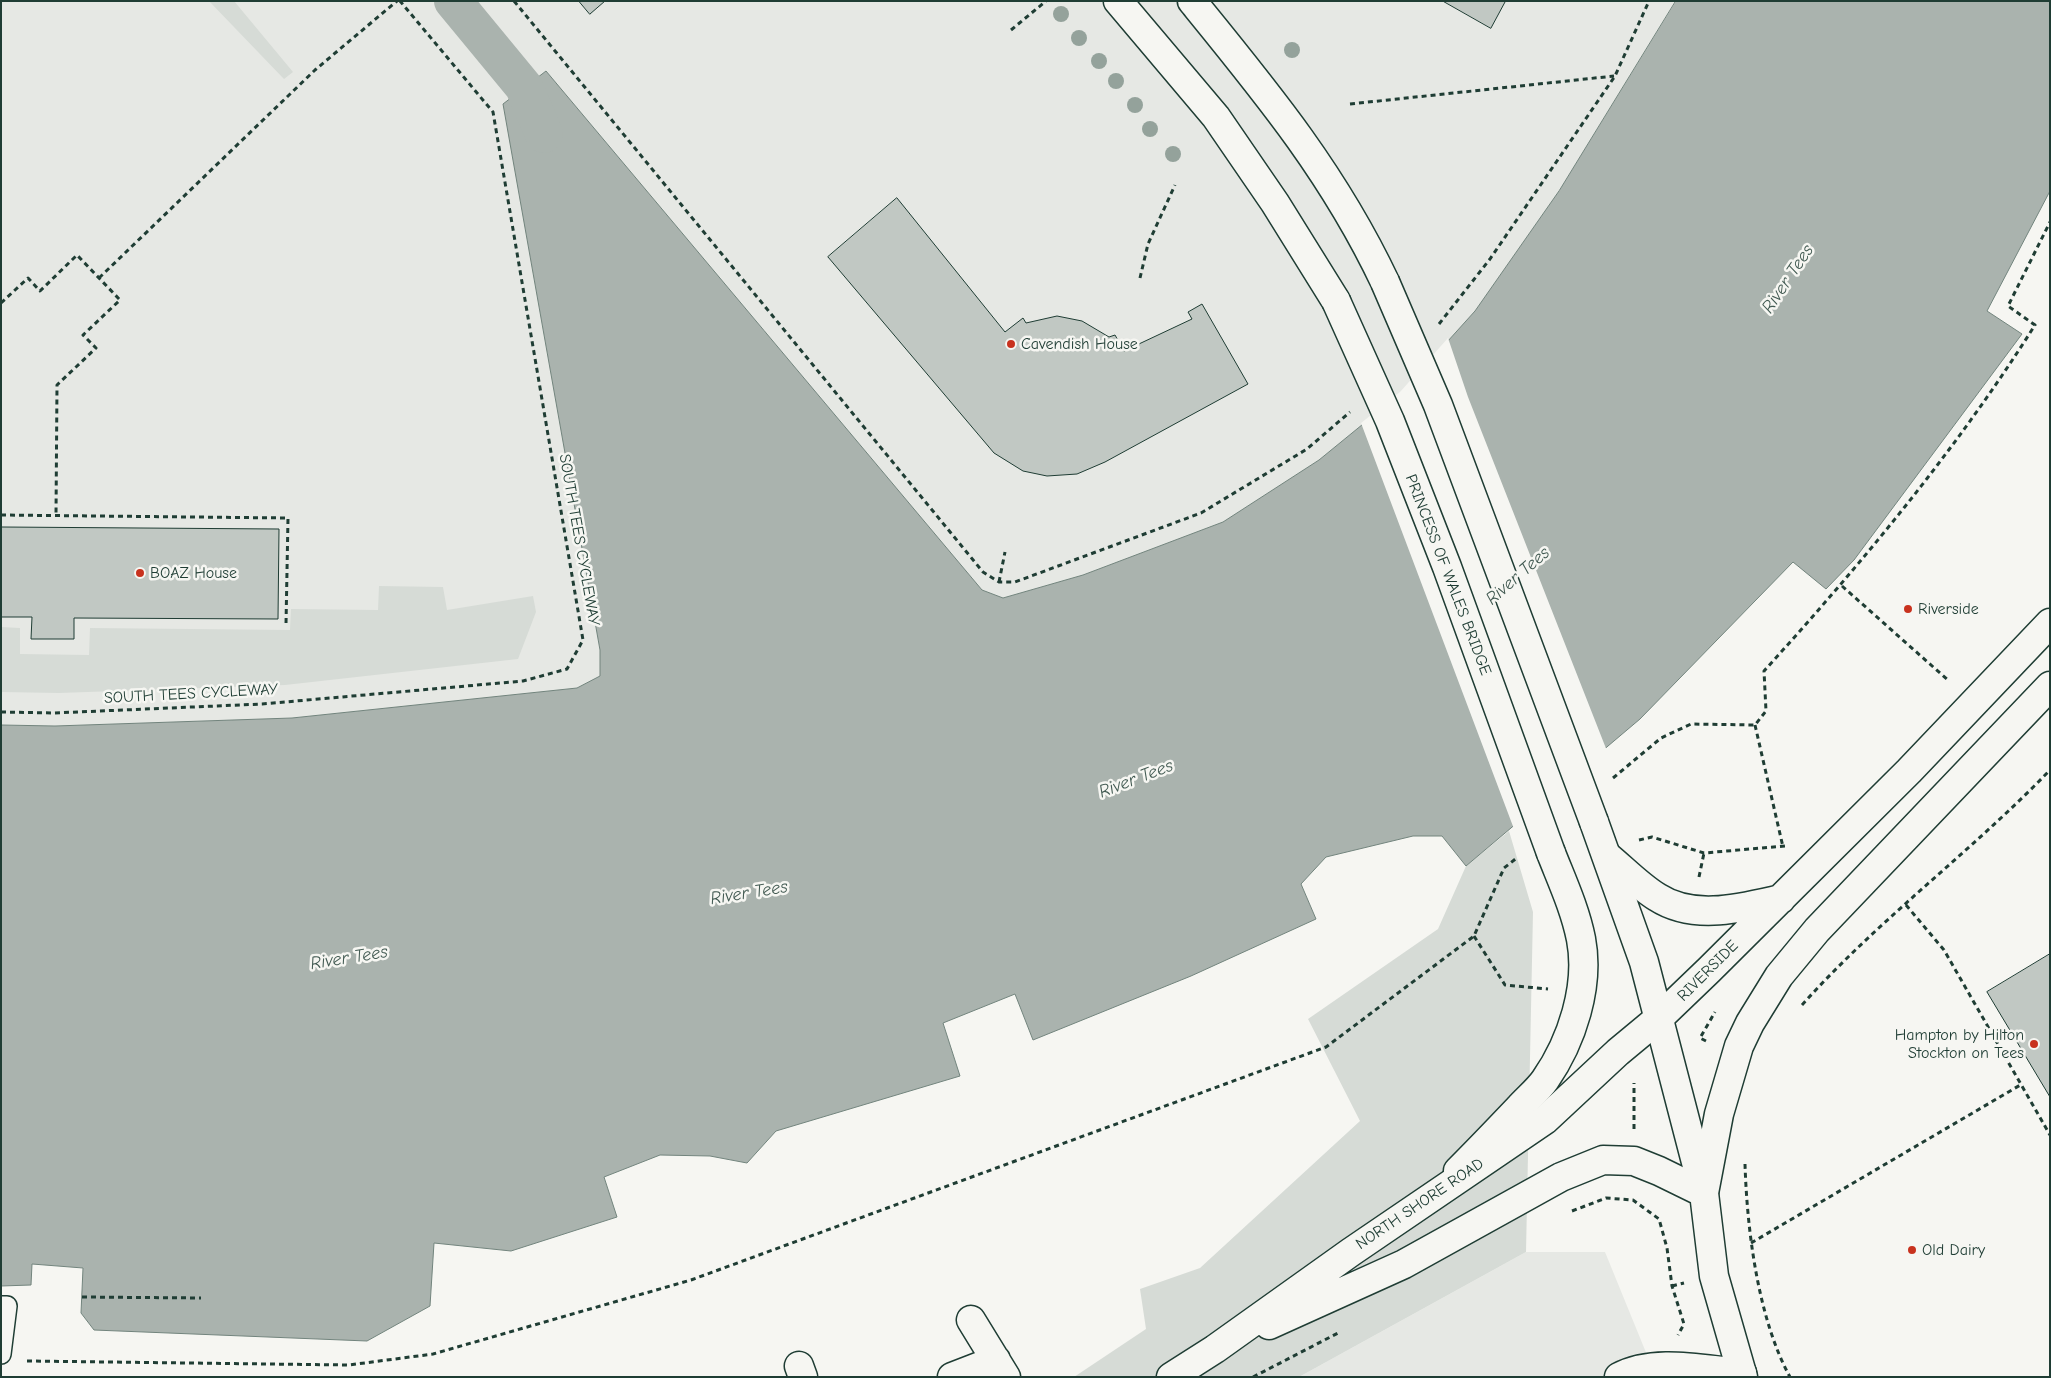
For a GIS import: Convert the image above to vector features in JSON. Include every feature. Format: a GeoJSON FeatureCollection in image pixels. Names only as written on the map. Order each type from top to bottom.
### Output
{"type":"FeatureCollection","features":[{"type":"Feature","properties":{"kind":"street","name":"PRINCESS OF WALES BRIDGE"},"geometry":{"type":"LineString","coordinates":[[1118,1],[1216,117],[1275,203],[1336,301],[1394,430],[1447,567],[1575,915],[1581,941],[1583,969],[1581,993],[1562,1050],[1544,1081],[1442,1189]]}},
{"type":"Feature","properties":{"kind":"street"},"geometry":{"type":"LineString","coordinates":[[1192,1],[1305,143],[1356,224],[1385,282],[1438,405],[1607,856],[1644,962],[1704,1194],[1714,1276],[1742,1376],[1673,1367],[1633,1370],[1619,1377]]}},
{"type":"Feature","properties":{"kind":"street","name":"RIVERSIDE"},"geometry":{"type":"LineString","coordinates":[[1660,1018],[1909,771],[2050,623]]}},
{"type":"Feature","properties":{"kind":"street"},"geometry":{"type":"LineString","coordinates":[[1704,1194],[1719,1114],[1735,1054],[1750,1023],[1779,976],[1817,930],[1871,872],[2050,686]]}},
{"type":"Feature","properties":{"kind":"street"},"geometry":{"type":"LineString","coordinates":[[1607,856],[1657,898],[1688,909],[1718,911],[1780,899]]}},
{"type":"Feature","properties":{"kind":"street","name":"NORTH SHORE ROAD"},"geometry":{"type":"LineString","coordinates":[[1171,1377],[1215,1349],[1442,1189],[1545,1120],[1618,1052],[1660,1018]]}},
{"type":"Feature","properties":{"kind":"street"},"geometry":{"type":"LineString","coordinates":[[1215,1349],[1404,1264],[1561,1178],[1603,1160],[1634,1161],[1659,1170],[1704,1194]]}},
{"type":"Feature","properties":{"kind":"street"},"geometry":{"type":"LineString","coordinates":[[952,1377],[1001,1368],[971,1320]]}},
{"type":"Feature","properties":{"kind":"lane"},"geometry":{"type":"LineString","coordinates":[[1,1306],[8,1306],[1,1354]]}},
{"type":"Feature","properties":{"kind":"path"},"geometry":{"type":"LineString","coordinates":[[99,278],[315,70],[399,1]]}},
{"type":"Feature","properties":{"kind":"path","name":"SOUTH TEES CYCLEWAY"},"geometry":{"type":"LineString","coordinates":[[1,712],[54,713],[262,704],[523,681],[567,669],[583,640],[493,112],[399,1]]}},
{"type":"Feature","properties":{"kind":"path"},"geometry":{"type":"LineString","coordinates":[[514,1],[976,564],[983,572],[999,582],[1015,582],[1200,513],[1307,449],[1352,410]]}},
{"type":"Feature","properties":{"kind":"path"},"geometry":{"type":"LineString","coordinates":[[1011,30],[1046,1]]}},
{"type":"Feature","properties":{"kind":"path"},"geometry":{"type":"LineString","coordinates":[[1436,328],[1490,259],[1615,76],[1649,1]]}},
{"type":"Feature","properties":{"kind":"path"},"geometry":{"type":"LineString","coordinates":[[1350,104],[1615,76]]}},
{"type":"Feature","properties":{"kind":"path"},"geometry":{"type":"LineString","coordinates":[[1140,278],[1148,244],[1175,186]]}},
{"type":"Feature","properties":{"kind":"path"},"geometry":{"type":"LineString","coordinates":[[1755,725],[1766,711],[1764,671],[1842,586],[1996,387],[2035,326],[2008,306],[2050,222]]}},
{"type":"Feature","properties":{"kind":"path"},"geometry":{"type":"LineString","coordinates":[[1,303],[28,278],[40,291],[77,255],[120,300],[83,335],[96,348],[57,385],[56,515]]}},
{"type":"Feature","properties":{"kind":"path"},"geometry":{"type":"LineString","coordinates":[[1,515],[288,518],[286,624]]}},
{"type":"Feature","properties":{"kind":"path"},"geometry":{"type":"LineString","coordinates":[[999,582],[1005,552]]}},
{"type":"Feature","properties":{"kind":"path"},"geometry":{"type":"LineString","coordinates":[[1842,586],[1955,686]]}},
{"type":"Feature","properties":{"kind":"path"},"geometry":{"type":"LineString","coordinates":[[1736,724],[1755,725]]}},
{"type":"Feature","properties":{"kind":"path"},"geometry":{"type":"LineString","coordinates":[[1755,725],[1783,847]]}},
{"type":"Feature","properties":{"kind":"path"},"geometry":{"type":"LineString","coordinates":[[1799,1008],[1838,965],[2021,800],[2050,770]]}},
{"type":"Feature","properties":{"kind":"path"},"geometry":{"type":"LineString","coordinates":[[1637,848],[1635,841],[1652,837],[1704,853],[1783,847],[1792,844]]}},
{"type":"Feature","properties":{"kind":"path"},"geometry":{"type":"LineString","coordinates":[[1906,905],[1944,950],[2050,1135]]}},
{"type":"Feature","properties":{"kind":"path"},"geometry":{"type":"LineString","coordinates":[[21,1361],[349,1365],[433,1354],[691,1280],[1326,1047],[1474,936]]}},
{"type":"Feature","properties":{"kind":"path"},"geometry":{"type":"LineString","coordinates":[[1618,1052],[1634,1076],[1633,1200]]}},
{"type":"Feature","properties":{"kind":"path"},"geometry":{"type":"LineString","coordinates":[[1751,1243],[2022,1084]]}},
{"type":"Feature","properties":{"kind":"path"},"geometry":{"type":"LineString","coordinates":[[1745,1161],[1746,1212],[1755,1267],[1777,1354],[1790,1377]]}},
{"type":"Feature","properties":{"kind":"path"},"geometry":{"type":"LineString","coordinates":[[1564,1216],[1606,1198],[1633,1200],[1659,1219],[1667,1248],[1672,1286],[1684,1324],[1675,1340],[1673,1367]]}},
{"type":"Feature","properties":{"kind":"path"},"geometry":{"type":"LineString","coordinates":[[82,1297],[201,1298]]}},
{"type":"Feature","properties":{"kind":"path"},"geometry":{"type":"LineString","coordinates":[[1253,1377],[1342,1331]]}},
{"type":"Feature","properties":{"kind":"shaded area"},"geometry":{"type":"Polygon","coordinates":[[[1,1],[1676,1],[1559,191],[1475,311],[1401,393],[1319,460],[1223,522],[1083,575],[1003,598],[982,590],[546,71],[504,105],[600,650],[600,676],[577,688],[292,718],[55,726],[1,725],[1,1]]]}},
{"type":"Feature","properties":{"kind":"shaded area"},"geometry":{"type":"Polygon","coordinates":[[[209,1],[234,1],[293,72],[284,79],[209,1]]]}},
{"type":"Feature","properties":{"kind":"shaded area"},"geometry":{"type":"Polygon","coordinates":[[[379,586],[443,587],[447,610],[533,596],[536,612],[518,659],[285,685],[59,693],[1,692],[1,627],[20,628],[20,654],[89,655],[90,628],[290,630],[291,609],[378,610],[379,586]]]}},
{"type":"Feature","properties":{"kind":"shaded area"},"geometry":{"type":"Polygon","coordinates":[[[1509,831],[1533,912],[1526,1252],[1299,1377],[1074,1377],[1146,1329],[1140,1289],[1200,1268],[1360,1121],[1308,1019],[1438,929],[1466,866],[1509,831]]]}},
{"type":"Feature","properties":{"kind":"shaded area"},"geometry":{"type":"Polygon","coordinates":[[[1526,1252],[1605,1252],[1656,1377],[1299,1377],[1526,1252]]]}},
{"type":"Feature","properties":{"kind":"water","name":"River Tees"},"geometry":{"type":"Polygon","coordinates":[[[1676,1],[2050,1],[2050,191],[1987,311],[2022,334],[1854,560],[1826,589],[1793,562],[1640,719],[1466,866],[1442,836],[1413,836],[1326,857],[1301,884],[1316,919],[1191,976],[1033,1040],[1015,994],[943,1023],[960,1076],[776,1131],[747,1163],[710,1156],[660,1155],[604,1177],[617,1217],[511,1251],[434,1243],[430,1306],[367,1341],[94,1330],[81,1313],[83,1268],[32,1264],[31,1285],[1,1286],[1,725],[55,726],[292,718],[577,688],[600,676],[600,650],[503,104],[546,71],[982,590],[1003,598],[1083,575],[1223,522],[1319,460],[1401,393],[1475,311],[1559,191],[1676,1]]]}},
{"type":"Feature","properties":{"kind":"pier"},"geometry":{"type":"Polygon","coordinates":[[[1448,338],[1468,397],[1607,751],[1514,829],[1361,423],[1400,392],[1448,338]]]}},
{"type":"Feature","properties":{"kind":"building"},"geometry":{"type":"Polygon","coordinates":[[[579,1],[605,1],[590,14],[579,1]]]}},
{"type":"Feature","properties":{"kind":"building"},"geometry":{"type":"Polygon","coordinates":[[[1443,1],[1505,1],[1505,2],[1491,28],[1443,1]]]}},
{"type":"Feature","properties":{"kind":"building","name":"Cavendish House"},"geometry":{"type":"Polygon","coordinates":[[[897,198],[1005,332],[1023,318],[1026,323],[1057,316],[1082,321],[1109,337],[1115,335],[1124,351],[1192,319],[1188,312],[1202,304],[1248,384],[1105,462],[1077,474],[1047,476],[1023,471],[994,453],[828,257],[897,198]]]}},
{"type":"Feature","properties":{"kind":"building","name":"BOAZ House"},"geometry":{"type":"Polygon","coordinates":[[[1,527],[279,529],[278,619],[74,618],[74,639],[31,639],[32,617],[1,617],[1,527]]]}},
{"type":"Feature","properties":{"kind":"building","name":"Hampton by Hilton Stockton on Tees"},"geometry":{"type":"Polygon","coordinates":[[[2050,954],[2050,1097],[1987,992],[2050,954]]]}},
{"type":"Feature","properties":{"kind":"waterway"},"geometry":{"type":"LineString","coordinates":[[453,1],[524,87],[544,134]]}},
{"type":"Feature","properties":{"kind":"place","name":"Cavendish House"},"geometry":{"type":"Point","coordinates":[1011,344]}},
{"type":"Feature","properties":{"kind":"place","name":"BOAZ House"},"geometry":{"type":"Point","coordinates":[140,573]}},
{"type":"Feature","properties":{"kind":"place","name":"Riverside"},"geometry":{"type":"Point","coordinates":[1908,609]}},
{"type":"Feature","properties":{"kind":"place","name":"Hampton by Hilton Stockton on Tees"},"geometry":{"type":"Point","coordinates":[2034,1044]}},
{"type":"Feature","properties":{"kind":"place","name":"Old Dairy"},"geometry":{"type":"Point","coordinates":[1912,1250]}}]}
